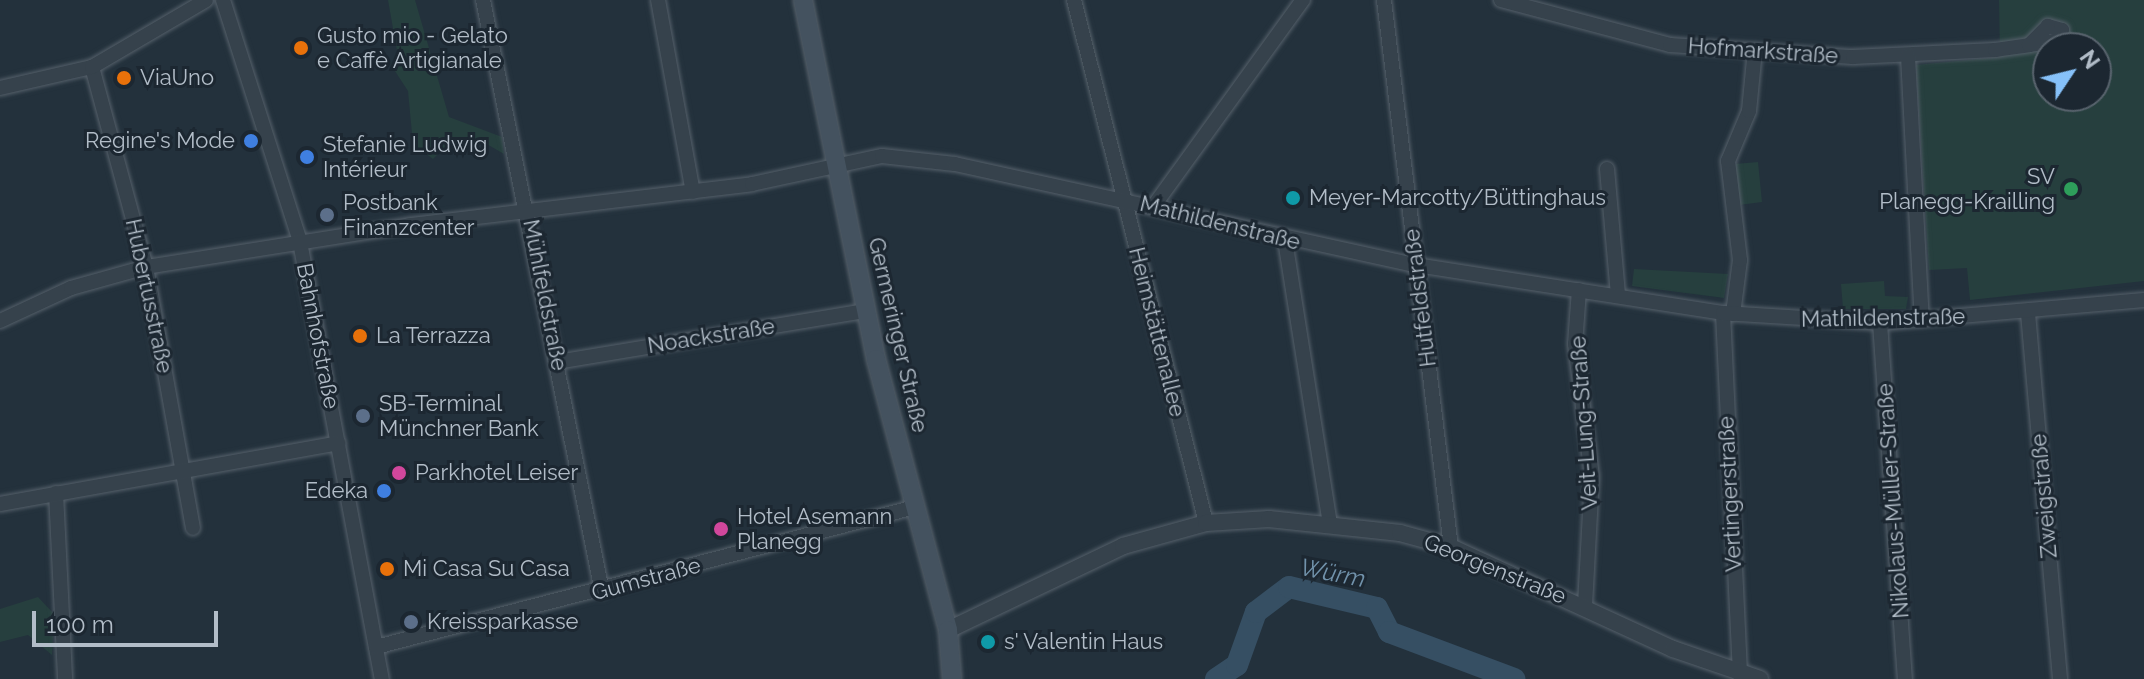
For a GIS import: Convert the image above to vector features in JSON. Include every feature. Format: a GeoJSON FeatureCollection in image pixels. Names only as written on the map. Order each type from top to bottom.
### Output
{"type":"FeatureCollection","features":[{"type":"Feature","properties":{"kind":"main road","name":"Germeringer Straße"},"geometry":{"type":"LineString","coordinates":[[803,0],[865,311],[948,630],[952,679]]}},
{"type":"Feature","properties":{"kind":"street"},"geometry":{"type":"LineString","coordinates":[[0,88],[92,67],[206,0]]}},
{"type":"Feature","properties":{"kind":"street","name":"Bahnhofstraße"},"geometry":{"type":"LineString","coordinates":[[223,0],[300,242],[382,679]]}},
{"type":"Feature","properties":{"kind":"street","name":"Mühlfeldstraße"},"geometry":{"type":"LineString","coordinates":[[483,0],[529,210],[602,591]]}},
{"type":"Feature","properties":{"kind":"street"},"geometry":{"type":"LineString","coordinates":[[658,0],[693,192]]}},
{"type":"Feature","properties":{"kind":"street","name":"Heimstättenallee"},"geometry":{"type":"LineString","coordinates":[[1074,0],[1206,523]]}},
{"type":"Feature","properties":{"kind":"street"},"geometry":{"type":"LineString","coordinates":[[1153,207],[1303,0]]}},
{"type":"Feature","properties":{"kind":"street","name":"Hutfeldstraße"},"geometry":{"type":"LineString","coordinates":[[1384,0],[1451,547]]}},
{"type":"Feature","properties":{"kind":"street","name":"Hofmarkstraße"},"geometry":{"type":"LineString","coordinates":[[1501,0],[1670,45],[1908,56],[2029,45]]}},
{"type":"Feature","properties":{"kind":"street","name":"Vertingerstraße"},"geometry":{"type":"LineString","coordinates":[[1740,676],[1728,313],[1740,260],[1728,161],[1749,111],[1755,50]]}},
{"type":"Feature","properties":{"kind":"street"},"geometry":{"type":"LineString","coordinates":[[1908,56],[1922,320]]}},
{"type":"Feature","properties":{"kind":"street","name":"Hubertusstraße"},"geometry":{"type":"LineString","coordinates":[[92,67],[146,267],[193,528]]}},
{"type":"Feature","properties":{"kind":"street","name":"Mathildenstraße"},"geometry":{"type":"LineString","coordinates":[[0,321],[71,288],[146,267],[529,210],[693,192],[882,156],[947,163],[1122,199],[1285,240],[1416,265],[1728,313],[1880,323],[2028,313],[2144,300]]}},
{"type":"Feature","properties":{"kind":"street"},"geometry":{"type":"LineString","coordinates":[[1607,169],[1618,294]]}},
{"type":"Feature","properties":{"kind":"street"},"geometry":{"type":"LineString","coordinates":[[1285,240],[1330,523]]}},
{"type":"Feature","properties":{"kind":"street","name":"Veit-Lung-Straße"},"geometry":{"type":"LineString","coordinates":[[1579,290],[1575,344],[1592,476],[1585,605]]}},
{"type":"Feature","properties":{"kind":"street","name":"Noackstraße"},"geometry":{"type":"LineString","coordinates":[[557,362],[865,311]]}},
{"type":"Feature","properties":{"kind":"street","name":"Zweigstraße"},"geometry":{"type":"LineString","coordinates":[[2028,313],[2060,679]]}},
{"type":"Feature","properties":{"kind":"street","name":"Nikolaus-Müller-Straße"},"geometry":{"type":"LineString","coordinates":[[1880,323],[1905,679]]}},
{"type":"Feature","properties":{"kind":"street"},"geometry":{"type":"LineString","coordinates":[[0,504],[339,443]]}},
{"type":"Feature","properties":{"kind":"street"},"geometry":{"type":"LineString","coordinates":[[56,493],[65,679]]}},
{"type":"Feature","properties":{"kind":"street","name":"Gumstraße"},"geometry":{"type":"LineString","coordinates":[[376,647],[602,591],[915,507]]}},
{"type":"Feature","properties":{"kind":"street","name":"Georgenstraße"},"geometry":{"type":"LineString","coordinates":[[948,630],[1123,546],[1206,523],[1330,523],[1451,547],[1740,676],[1760,679]]}},
{"type":"Feature","properties":{"kind":"green space"},"geometry":{"type":"Polygon","coordinates":[[[388,0],[415,0],[449,117],[502,137],[504,154],[478,139],[446,146],[433,159],[413,144],[408,91],[391,65],[397,51],[388,0]]]}},
{"type":"Feature","properties":{"kind":"green space","name":"SV Planegg-Krailling"},"geometry":{"type":"Polygon","coordinates":[[[1999,0],[2144,0],[2144,281],[1970,300],[1967,268],[1929,270],[1916,65],[2000,57],[1999,0]]]}},
{"type":"Feature","properties":{"kind":"green space"},"geometry":{"type":"Polygon","coordinates":[[[1758,162],[1762,202],[1739,205],[1735,164],[1758,162]]]}},
{"type":"Feature","properties":{"kind":"green space"},"geometry":{"type":"Polygon","coordinates":[[[1634,269],[1728,274],[1724,298],[1632,286],[1634,269]]]}},
{"type":"Feature","properties":{"kind":"green space"},"geometry":{"type":"Polygon","coordinates":[[[1884,281],[1885,296],[1908,297],[1906,309],[1843,309],[1841,284],[1884,281]]]}},
{"type":"Feature","properties":{"kind":"green space"},"geometry":{"type":"Polygon","coordinates":[[[38,597],[54,614],[52,655],[28,635],[0,642],[0,609],[38,597]]]}},
{"type":"Feature","properties":{"kind":"waterway","name":"Würm"},"geometry":{"type":"LineString","coordinates":[[1216,679],[1237,665],[1256,612],[1289,587],[1377,608],[1389,632],[1514,679]]}},
{"type":"Feature","properties":{"kind":"place","name":"Gusto mio - Gelato e Caffè Artigianale"},"geometry":{"type":"Point","coordinates":[301,48]}},
{"type":"Feature","properties":{"kind":"place","name":"ViaUno"},"geometry":{"type":"Point","coordinates":[124,78]}},
{"type":"Feature","properties":{"kind":"place","name":"Regine's Mode"},"geometry":{"type":"Point","coordinates":[251,141]}},
{"type":"Feature","properties":{"kind":"place","name":"Stefanie Ludwig Intérieur"},"geometry":{"type":"Point","coordinates":[307,157]}},
{"type":"Feature","properties":{"kind":"place","name":"SV Planegg-Krailling"},"geometry":{"type":"Point","coordinates":[2071,189]}},
{"type":"Feature","properties":{"kind":"place","name":"Meyer-Marcotty/Büttinghaus"},"geometry":{"type":"Point","coordinates":[1293,198]}},
{"type":"Feature","properties":{"kind":"place","name":"Postbank Finanzcenter"},"geometry":{"type":"Point","coordinates":[327,215]}},
{"type":"Feature","properties":{"kind":"place","name":"La Terrazza"},"geometry":{"type":"Point","coordinates":[360,336]}},
{"type":"Feature","properties":{"kind":"place","name":"SB-Terminal Münchner Bank"},"geometry":{"type":"Point","coordinates":[363,416]}},
{"type":"Feature","properties":{"kind":"place","name":"Parkhotel Leiser"},"geometry":{"type":"Point","coordinates":[399,473]}},
{"type":"Feature","properties":{"kind":"place","name":"Edeka"},"geometry":{"type":"Point","coordinates":[384,491]}},
{"type":"Feature","properties":{"kind":"place","name":"Hotel Asemann Planegg"},"geometry":{"type":"Point","coordinates":[721,529]}},
{"type":"Feature","properties":{"kind":"place","name":"Mi Casa Su Casa"},"geometry":{"type":"Point","coordinates":[387,569]}},
{"type":"Feature","properties":{"kind":"place","name":"Kreissparkasse"},"geometry":{"type":"Point","coordinates":[411,622]}},
{"type":"Feature","properties":{"kind":"place","name":"s' Valentin Haus"},"geometry":{"type":"Point","coordinates":[988,642]}}]}
